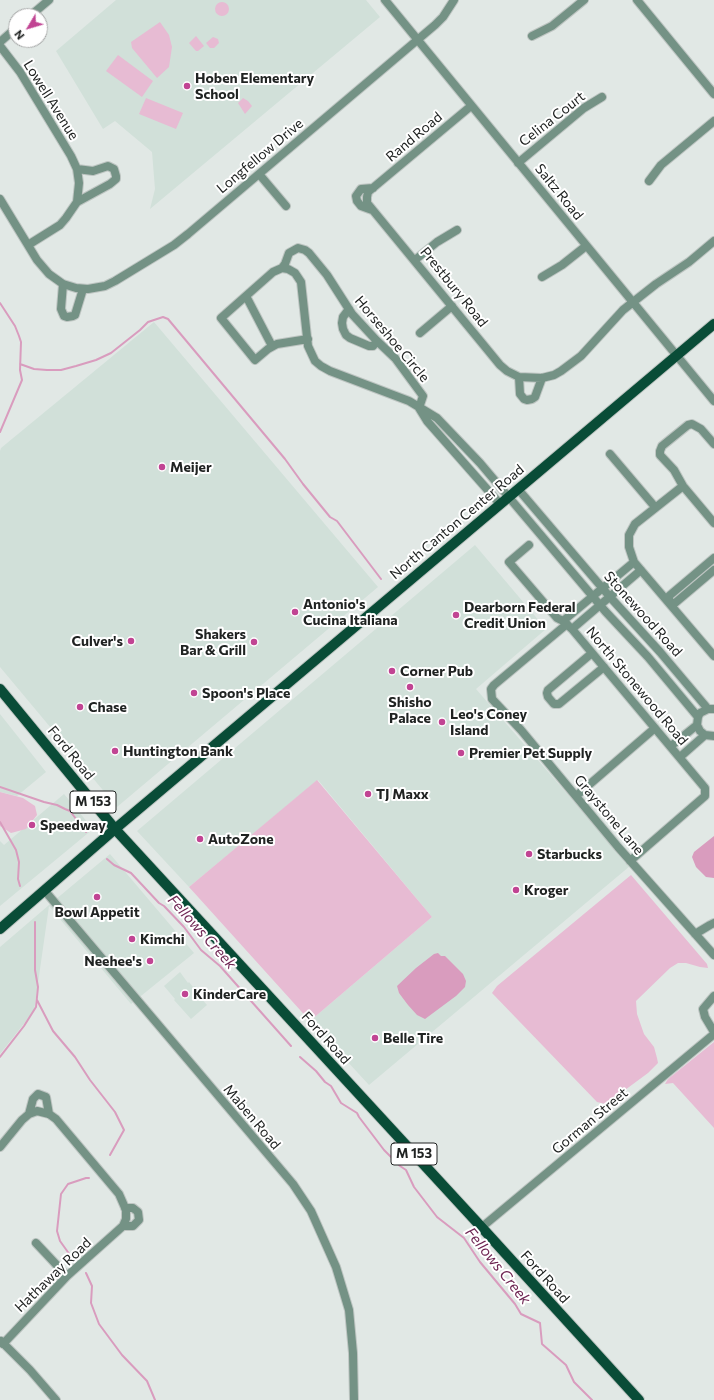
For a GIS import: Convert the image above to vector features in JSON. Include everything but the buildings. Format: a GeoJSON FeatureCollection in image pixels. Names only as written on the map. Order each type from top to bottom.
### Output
{"type":"FeatureCollection","features":[{"type":"Feature","properties":{"kind":"main road","name":"North Canton Center Road"},"geometry":{"type":"LineString","coordinates":[[0,929],[115,829],[714,324]]}},
{"type":"Feature","properties":{"kind":"main road","name":"Ford Road"},"geometry":{"type":"LineString","coordinates":[[0,689],[115,829],[482,1227],[639,1400]]}},
{"type":"Feature","properties":{"kind":"street"},"geometry":{"type":"LineString","coordinates":[[40,8],[49,0]]}},
{"type":"Feature","properties":{"kind":"street","name":"Saltz Road"},"geometry":{"type":"LineString","coordinates":[[385,0],[632,303],[714,401]]}},
{"type":"Feature","properties":{"kind":"street","name":"Longfellow Drive"},"geometry":{"type":"LineString","coordinates":[[83,289],[106,286],[174,245],[418,40],[443,17],[454,0]]}},
{"type":"Feature","properties":{"kind":"street"},"geometry":{"type":"LineString","coordinates":[[532,36],[552,26],[584,0]]}},
{"type":"Feature","properties":{"kind":"street"},"geometry":{"type":"LineString","coordinates":[[637,0],[714,94]]}},
{"type":"Feature","properties":{"kind":"street"},"geometry":{"type":"LineString","coordinates":[[0,42],[8,35]]}},
{"type":"Feature","properties":{"kind":"street","name":"Lowell Avenue"},"geometry":{"type":"LineString","coordinates":[[0,46],[20,72],[71,156],[77,169],[79,183],[77,202]]}},
{"type":"Feature","properties":{"kind":"street","name":"Celina Court"},"geometry":{"type":"LineString","coordinates":[[518,163],[584,108],[602,97]]}},
{"type":"Feature","properties":{"kind":"street","name":"Rand Road"},"geometry":{"type":"LineString","coordinates":[[366,197],[368,192],[471,106]]}},
{"type":"Feature","properties":{"kind":"street"},"geometry":{"type":"LineString","coordinates":[[649,181],[662,164],[714,122]]}},
{"type":"Feature","properties":{"kind":"street","name":"Lowell Avenue"},"geometry":{"type":"LineString","coordinates":[[28,245],[60,225],[77,202],[110,184],[116,179],[114,169],[108,166],[93,171],[77,169]]}},
{"type":"Feature","properties":{"kind":"street"},"geometry":{"type":"LineString","coordinates":[[259,174],[286,206]]}},
{"type":"Feature","properties":{"kind":"street","name":"Rand Road"},"geometry":{"type":"LineString","coordinates":[[356,196],[361,190],[373,188]]}},
{"type":"Feature","properties":{"kind":"street","name":"Prestbury Road"},"geometry":{"type":"LineString","coordinates":[[356,196],[357,201],[361,206],[372,210]]}},
{"type":"Feature","properties":{"kind":"street","name":"Prestbury Road"},"geometry":{"type":"LineString","coordinates":[[366,197],[367,203],[372,210],[415,260],[500,365],[507,371],[519,377],[542,378]]}},
{"type":"Feature","properties":{"kind":"street"},"geometry":{"type":"LineString","coordinates":[[0,199],[44,269],[64,284],[83,289],[73,316],[64,316],[61,309],[64,284]]}},
{"type":"Feature","properties":{"kind":"street"},"geometry":{"type":"LineString","coordinates":[[415,260],[437,242],[457,230]]}},
{"type":"Feature","properties":{"kind":"street"},"geometry":{"type":"LineString","coordinates":[[519,377],[520,394],[524,399],[527,400],[535,397],[542,378],[554,375],[576,360],[590,347],[616,316],[656,284],[689,262],[714,241]]}},
{"type":"Feature","properties":{"kind":"street"},"geometry":{"type":"LineString","coordinates":[[542,277],[562,265],[586,246]]}},
{"type":"Feature","properties":{"kind":"street","name":"Horseshoe Circle"},"geometry":{"type":"LineString","coordinates":[[500,504],[427,421],[420,408],[423,396],[395,358],[377,341],[349,309],[327,275],[305,250],[298,248],[291,251],[287,255],[285,264],[282,268],[288,269],[295,273],[302,282],[308,339],[311,354],[315,361],[321,366],[400,397],[420,408],[437,418],[489,474],[508,497]]}},
{"type":"Feature","properties":{"kind":"street"},"geometry":{"type":"LineString","coordinates":[[282,268],[273,272],[220,318],[256,360],[272,346],[286,342],[308,339]]}},
{"type":"Feature","properties":{"kind":"street"},"geometry":{"type":"LineString","coordinates":[[246,296],[272,346]]}},
{"type":"Feature","properties":{"kind":"street"},"geometry":{"type":"LineString","coordinates":[[420,333],[452,306]]}},
{"type":"Feature","properties":{"kind":"street"},"geometry":{"type":"LineString","coordinates":[[349,309],[343,317],[342,323],[346,335],[369,346],[373,346],[377,341]]}},
{"type":"Feature","properties":{"kind":"street"},"geometry":{"type":"LineString","coordinates":[[714,444],[697,426],[692,424],[688,425],[660,448],[660,455],[674,470],[683,486],[714,523]]}},
{"type":"Feature","properties":{"kind":"street"},"geometry":{"type":"LineString","coordinates":[[444,441],[452,434]]}},
{"type":"Feature","properties":{"kind":"street"},"geometry":{"type":"LineString","coordinates":[[610,454],[655,507]]}},
{"type":"Feature","properties":{"kind":"street"},"geometry":{"type":"LineString","coordinates":[[480,481],[489,474]]}},
{"type":"Feature","properties":{"kind":"street"},"geometry":{"type":"LineString","coordinates":[[683,486],[635,524],[629,535],[629,548],[634,562],[714,656]]}},
{"type":"Feature","properties":{"kind":"street","name":"Stonewood Road"},"geometry":{"type":"LineString","coordinates":[[518,489],[558,538],[711,709]]}},
{"type":"Feature","properties":{"kind":"street","name":"Stonewood Road"},"geometry":{"type":"LineString","coordinates":[[508,497],[600,605],[648,657],[697,721],[700,731],[705,736]]}},
{"type":"Feature","properties":{"kind":"street"},"geometry":{"type":"LineString","coordinates":[[549,546],[558,538]]}},
{"type":"Feature","properties":{"kind":"street","name":"North Stonewood Road"},"geometry":{"type":"LineString","coordinates":[[529,544],[509,562],[557,618],[567,625],[592,653],[706,788],[705,796],[630,861]]}},
{"type":"Feature","properties":{"kind":"street"},"geometry":{"type":"LineString","coordinates":[[669,602],[668,596],[714,558]]}},
{"type":"Feature","properties":{"kind":"street"},"geometry":{"type":"LineString","coordinates":[[567,625],[593,596],[634,562]]}},
{"type":"Feature","properties":{"kind":"street"},"geometry":{"type":"LineString","coordinates":[[567,625],[600,605],[642,570]]}},
{"type":"Feature","properties":{"kind":"street"},"geometry":{"type":"LineString","coordinates":[[669,602],[674,603],[714,570]]}},
{"type":"Feature","properties":{"kind":"street","name":"Graystone Lane"},"geometry":{"type":"LineString","coordinates":[[567,625],[491,689],[492,699],[630,861],[714,955]]}},
{"type":"Feature","properties":{"kind":"street"},"geometry":{"type":"LineString","coordinates":[[592,653],[548,690],[548,697],[554,704],[559,704],[604,667]]}},
{"type":"Feature","properties":{"kind":"street"},"geometry":{"type":"LineString","coordinates":[[671,746],[697,721],[704,711],[711,709]]}},
{"type":"Feature","properties":{"kind":"street"},"geometry":{"type":"LineString","coordinates":[[576,796],[655,728]]}},
{"type":"Feature","properties":{"kind":"street"},"geometry":{"type":"LineString","coordinates":[[680,757],[705,736],[714,736]]}},
{"type":"Feature","properties":{"kind":"street","name":"Maben Road"},"geometry":{"type":"LineString","coordinates":[[45,891],[292,1184],[311,1211],[336,1268],[348,1310],[354,1353],[354,1400]]}},
{"type":"Feature","properties":{"kind":"street"},"geometry":{"type":"LineString","coordinates":[[695,934],[710,924],[714,924]]}},
{"type":"Feature","properties":{"kind":"street","name":"Gorman Street"},"geometry":{"type":"LineString","coordinates":[[482,1227],[714,1033],[705,1017],[703,1009],[714,996]]}},
{"type":"Feature","properties":{"kind":"street","name":"Hathaway Road"},"geometry":{"type":"LineString","coordinates":[[29,1114],[33,1099],[38,1094],[46,1097],[49,1114]]}},
{"type":"Feature","properties":{"kind":"street","name":"Hathaway Road"},"geometry":{"type":"LineString","coordinates":[[2,1342],[67,1276],[123,1226],[133,1226],[140,1220],[138,1212],[133,1208],[125,1208],[119,1194],[56,1119],[49,1114],[40,1111],[29,1114]]}},
{"type":"Feature","properties":{"kind":"street"},"geometry":{"type":"LineString","coordinates":[[0,1147],[22,1120],[29,1114]]}},
{"type":"Feature","properties":{"kind":"street"},"geometry":{"type":"LineString","coordinates":[[123,1226],[126,1219],[125,1208]]}},
{"type":"Feature","properties":{"kind":"street"},"geometry":{"type":"LineString","coordinates":[[36,1243],[67,1276]]}},
{"type":"Feature","properties":{"kind":"street"},"geometry":{"type":"LineString","coordinates":[[2,1342],[30,1370],[56,1400]]}},
{"type":"Feature","properties":{"kind":"shaded area","name":"Hoben Elementary School"},"geometry":{"type":"Polygon","coordinates":[[[116,0],[366,0],[380,17],[150,209],[155,189],[152,152],[115,121],[103,129],[56,51],[116,0]]]}},
{"type":"Feature","properties":{"kind":"shaded area"},"geometry":{"type":"Polygon","coordinates":[[[219,2],[225,2],[229,6],[229,12],[225,16],[219,16],[215,12],[215,6],[219,2]]]}},
{"type":"Feature","properties":{"kind":"shaded area"},"geometry":{"type":"Polygon","coordinates":[[[160,22],[169,35],[172,47],[169,67],[157,78],[132,48],[131,42],[160,22]]]}},
{"type":"Feature","properties":{"kind":"shaded area"},"geometry":{"type":"Polygon","coordinates":[[[196,36],[204,46],[198,51],[196,51],[189,43],[196,36]]]}},
{"type":"Feature","properties":{"kind":"shaded area"},"geometry":{"type":"Polygon","coordinates":[[[213,37],[218,39],[219,43],[214,48],[210,48],[206,43],[213,37]]]}},
{"type":"Feature","properties":{"kind":"shaded area"},"geometry":{"type":"Polygon","coordinates":[[[118,55],[153,81],[142,97],[106,71],[118,55]]]}},
{"type":"Feature","properties":{"kind":"shaded area"},"geometry":{"type":"Polygon","coordinates":[[[146,98],[183,113],[176,129],[139,114],[146,98]]]}},
{"type":"Feature","properties":{"kind":"shaded area"},"geometry":{"type":"Polygon","coordinates":[[[243,98],[252,106],[245,114],[238,103],[243,98]]]}},
{"type":"Feature","properties":{"kind":"shaded area"},"geometry":{"type":"Polygon","coordinates":[[[154,322],[378,587],[117,807],[0,667],[0,451],[1,448],[154,322]]]}},
{"type":"Feature","properties":{"kind":"shaded area"},"geometry":{"type":"Polygon","coordinates":[[[475,545],[546,629],[476,689],[630,866],[369,1085],[310,1021],[432,917],[318,780],[189,887],[137,831],[475,545]]]}},
{"type":"Feature","properties":{"kind":"shaded area"},"geometry":{"type":"Polygon","coordinates":[[[0,714],[46,772],[17,796],[0,792],[0,714]]]}},
{"type":"Feature","properties":{"kind":"shaded area"},"geometry":{"type":"Polygon","coordinates":[[[317,780],[432,917],[310,1021],[189,887],[317,780]]]}},
{"type":"Feature","properties":{"kind":"shaded area"},"geometry":{"type":"Polygon","coordinates":[[[0,792],[23,798],[35,806],[37,815],[26,829],[11,833],[0,826],[0,792]]]}},
{"type":"Feature","properties":{"kind":"shaded area"},"geometry":{"type":"Polygon","coordinates":[[[64,794],[93,829],[0,906],[0,841],[4,845],[64,794]]]}},
{"type":"Feature","properties":{"kind":"shaded area"},"geometry":{"type":"Polygon","coordinates":[[[714,836],[714,878],[706,877],[696,867],[692,857],[694,852],[714,836]]]}},
{"type":"Feature","properties":{"kind":"shaded area"},"geometry":{"type":"Polygon","coordinates":[[[110,854],[194,953],[131,1004],[49,906],[34,1011],[0,1054],[0,947],[110,854]]]}},
{"type":"Feature","properties":{"kind":"shaded area"},"geometry":{"type":"Polygon","coordinates":[[[631,875],[707,964],[708,968],[686,963],[678,963],[670,968],[636,1001],[637,1014],[644,1034],[654,1047],[658,1063],[648,1073],[606,1104],[597,1102],[492,993],[497,986],[631,875]]]}},
{"type":"Feature","properties":{"kind":"shaded area"},"geometry":{"type":"Polygon","coordinates":[[[438,953],[441,956],[445,956],[463,974],[466,981],[465,987],[456,996],[425,1019],[417,1015],[408,1005],[399,993],[397,986],[416,968],[434,954],[438,953]]]}},
{"type":"Feature","properties":{"kind":"shaded area","name":"KinderCare"},"geometry":{"type":"Polygon","coordinates":[[[180,972],[188,983],[189,982],[193,987],[195,986],[201,996],[200,997],[207,1005],[191,1019],[164,986],[180,972]]]}},
{"type":"Feature","properties":{"kind":"shaded area"},"geometry":{"type":"Polygon","coordinates":[[[714,1042],[714,1128],[673,1083],[665,1084],[668,1079],[714,1042]]]}},
{"type":"Feature","properties":{"kind":"waterway","name":"Fellows Creek"},"geometry":{"type":"LineString","coordinates":[[0,303],[15,326],[21,342],[20,370],[22,380],[0,432]]}},
{"type":"Feature","properties":{"kind":"waterway"},"geometry":{"type":"LineString","coordinates":[[20,364],[34,369],[61,370],[96,360],[111,353],[148,322],[163,317],[168,319],[285,459],[330,517],[337,521],[381,579]]}},
{"type":"Feature","properties":{"kind":"waterway","name":"Fellows Creek"},"geometry":{"type":"LineString","coordinates":[[0,787],[57,805],[70,811],[86,832]]}},
{"type":"Feature","properties":{"kind":"waterway"},"geometry":{"type":"LineString","coordinates":[[0,822],[16,850],[19,862],[18,879],[20,886]]}},
{"type":"Feature","properties":{"kind":"waterway","name":"Fellows Creek"},"geometry":{"type":"LineString","coordinates":[[107,859],[114,865],[131,873],[159,903],[164,906],[184,927],[201,950],[220,966],[291,1046]]}},
{"type":"Feature","properties":{"kind":"waterway"},"geometry":{"type":"LineString","coordinates":[[0,1057],[24,1026],[36,1007],[38,987],[35,970],[35,922]]}},
{"type":"Feature","properties":{"kind":"waterway"},"geometry":{"type":"LineString","coordinates":[[37,1000],[53,1031],[75,1057],[90,1080],[115,1112],[124,1130],[110,1155]]}},
{"type":"Feature","properties":{"kind":"waterway","name":"Fellows Creek"},"geometry":{"type":"LineString","coordinates":[[300,1057],[331,1086],[341,1103],[357,1113],[384,1150],[406,1170],[414,1187],[437,1217],[464,1238],[480,1262],[515,1304],[521,1314],[540,1323],[542,1344],[566,1365],[574,1382],[592,1400]]}},
{"type":"Feature","properties":{"kind":"waterway"},"geometry":{"type":"LineString","coordinates":[[70,1255],[60,1241],[57,1231],[61,1194],[68,1184],[89,1178]]}},
{"type":"Feature","properties":{"kind":"waterway"},"geometry":{"type":"LineString","coordinates":[[86,1273],[92,1286],[91,1303],[99,1324],[122,1355],[147,1381],[155,1400]]}},
{"type":"Feature","properties":{"kind":"place","name":"Hoben Elementary School"},"geometry":{"type":"Point","coordinates":[187,86]}},
{"type":"Feature","properties":{"kind":"place","name":"Meijer"},"geometry":{"type":"Point","coordinates":[162,467]}},
{"type":"Feature","properties":{"kind":"place","name":"Antonio's Cucina Italiana"},"geometry":{"type":"Point","coordinates":[295,612]}},
{"type":"Feature","properties":{"kind":"place","name":"Dearborn Federal Credit Union"},"geometry":{"type":"Point","coordinates":[456,615]}},
{"type":"Feature","properties":{"kind":"place","name":"Culver's"},"geometry":{"type":"Point","coordinates":[131,641]}},
{"type":"Feature","properties":{"kind":"place","name":"Shakers Bar & Grill"},"geometry":{"type":"Point","coordinates":[254,642]}},
{"type":"Feature","properties":{"kind":"place","name":"Corner Pub"},"geometry":{"type":"Point","coordinates":[392,671]}},
{"type":"Feature","properties":{"kind":"place","name":"Shisho Palace"},"geometry":{"type":"Point","coordinates":[410,687]}},
{"type":"Feature","properties":{"kind":"place","name":"Spoon's Place"},"geometry":{"type":"Point","coordinates":[194,693]}},
{"type":"Feature","properties":{"kind":"place","name":"Chase"},"geometry":{"type":"Point","coordinates":[80,707]}},
{"type":"Feature","properties":{"kind":"place","name":"Leo's Coney Island"},"geometry":{"type":"Point","coordinates":[442,722]}},
{"type":"Feature","properties":{"kind":"place","name":"Huntington Bank"},"geometry":{"type":"Point","coordinates":[115,751]}},
{"type":"Feature","properties":{"kind":"place","name":"Premier Pet Supply"},"geometry":{"type":"Point","coordinates":[461,753]}},
{"type":"Feature","properties":{"kind":"place","name":"TJ Maxx"},"geometry":{"type":"Point","coordinates":[368,794]}},
{"type":"Feature","properties":{"kind":"place","name":"Speedway"},"geometry":{"type":"Point","coordinates":[32,825]}},
{"type":"Feature","properties":{"kind":"place","name":"AutoZone"},"geometry":{"type":"Point","coordinates":[200,839]}},
{"type":"Feature","properties":{"kind":"place","name":"Starbucks"},"geometry":{"type":"Point","coordinates":[529,854]}},
{"type":"Feature","properties":{"kind":"place","name":"Kroger"},"geometry":{"type":"Point","coordinates":[516,890]}},
{"type":"Feature","properties":{"kind":"place","name":"Bowl Appetit"},"geometry":{"type":"Point","coordinates":[97,897]}},
{"type":"Feature","properties":{"kind":"place","name":"Kimchi"},"geometry":{"type":"Point","coordinates":[132,939]}},
{"type":"Feature","properties":{"kind":"place","name":"Neehee's"},"geometry":{"type":"Point","coordinates":[150,961]}},
{"type":"Feature","properties":{"kind":"place","name":"KinderCare"},"geometry":{"type":"Point","coordinates":[185,994]}},
{"type":"Feature","properties":{"kind":"place","name":"Belle Tire"},"geometry":{"type":"Point","coordinates":[375,1038]}}]}
